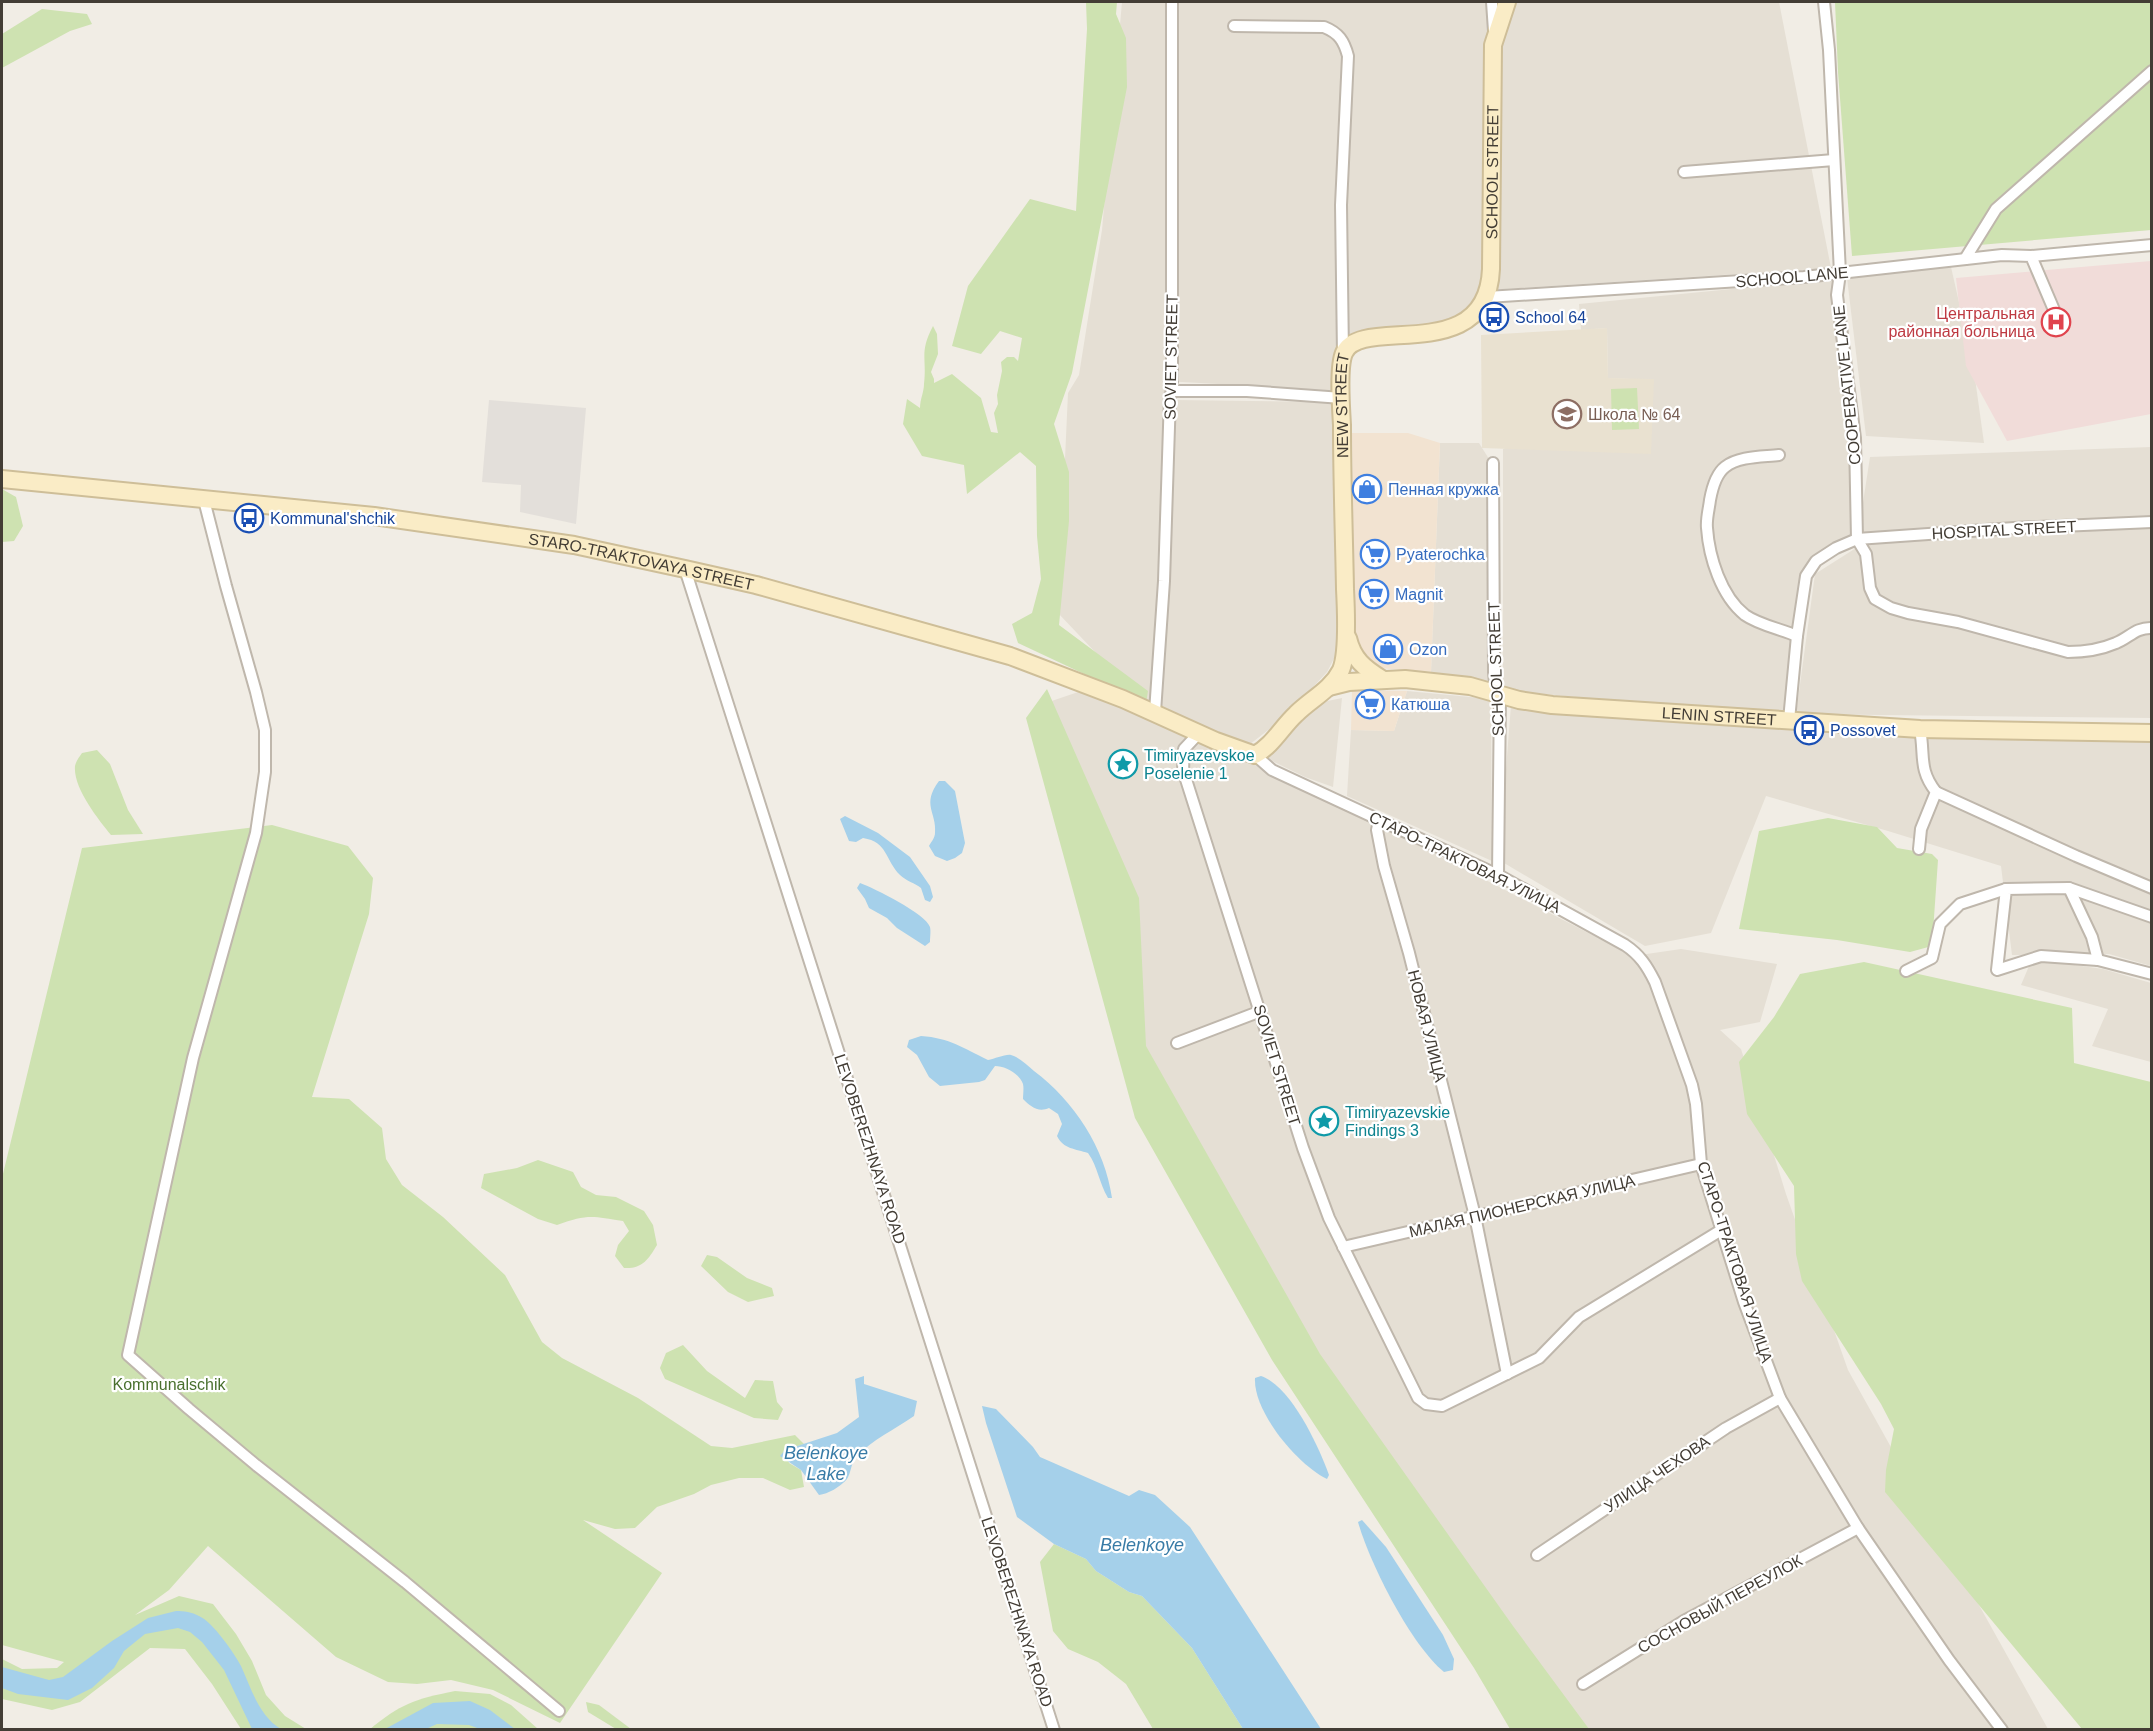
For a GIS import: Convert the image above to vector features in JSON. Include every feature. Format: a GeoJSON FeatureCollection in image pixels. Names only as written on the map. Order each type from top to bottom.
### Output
{"type":"FeatureCollection","features":[{"type":"Feature","properties":{"kind":"street","name":"SOVIET STREET"},"geometry":{"type":"LineString","coordinates":[[1155,712],[1164,581],[1172,391],[1172,2]]}},
{"type":"Feature","properties":{"kind":"street"},"geometry":{"type":"LineString","coordinates":[[1492,2],[1493,41]]}},
{"type":"Feature","properties":{"kind":"street","name":"SCHOOL STREET"},"geometry":{"type":"LineString","coordinates":[[1487,297],[1491,269],[1493,41],[1507,2]]}},
{"type":"Feature","properties":{"kind":"street","name":"COOPERATIVE LANE"},"geometry":{"type":"LineString","coordinates":[[1824,2],[1829,50],[1840,273],[1837,295],[1855,438],[1857,539],[1866,554],[1870,588],[1875,599],[1891,608],[1908,613],[1958,622],[2068,652],[2080,652],[2112,644],[2137,630],[2151,628]]}},
{"type":"Feature","properties":{"kind":"street"},"geometry":{"type":"LineString","coordinates":[[1234,26],[1324,27],[1333,31],[1344,42],[1348,56],[1341,205],[1343,356]]}},
{"type":"Feature","properties":{"kind":"street"},"geometry":{"type":"LineString","coordinates":[[1965,259],[1996,209],[2151,71]]}},
{"type":"Feature","properties":{"kind":"street"},"geometry":{"type":"LineString","coordinates":[[1684,172],[1834,160]]}},
{"type":"Feature","properties":{"kind":"street","name":"SCHOOL LANE"},"geometry":{"type":"LineString","coordinates":[[1487,297],[1804,277],[2002,255],[2031,256],[2151,245]]}},
{"type":"Feature","properties":{"kind":"street"},"geometry":{"type":"LineString","coordinates":[[2031,256],[2057,317]]}},
{"type":"Feature","properties":{"kind":"street","name":"NEW STREET"},"geometry":{"type":"LineString","coordinates":[[1329,687],[1342,666],[1346,627],[1343,356],[1347,348],[1358,339],[1447,329],[1465,320],[1479,309],[1487,297]]}},
{"type":"Feature","properties":{"kind":"street"},"geometry":{"type":"LineString","coordinates":[[1172,391],[1248,391],[1342,398]]}},
{"type":"Feature","properties":{"kind":"street"},"geometry":{"type":"LineString","coordinates":[[1779,455],[1749,458],[1724,467],[1712,490],[1707,525],[1711,555],[1722,583],[1734,604],[1747,616],[1797,636]]}},
{"type":"Feature","properties":{"kind":"street","name":"SCHOOL STREET"},"geometry":{"type":"LineString","coordinates":[[1493,463],[1494,672],[1495,683],[1500,695],[1498,875]]}},
{"type":"Feature","properties":{"kind":"street","name":"STARO-TRAKTOVAYA STREET"},"geometry":{"type":"LineString","coordinates":[[2,479],[374,516],[574,545],[685,569],[756,585],[1002,654],[1065,676],[1255,755]]}},
{"type":"Feature","properties":{"kind":"street"},"geometry":{"type":"LineString","coordinates":[[204,500],[265,730],[265,772],[256,833],[193,1058],[128,1355],[256,1465],[405,1582],[559,1711]]}},
{"type":"Feature","properties":{"kind":"street","name":"HOSPITAL STREET"},"geometry":{"type":"LineString","coordinates":[[1857,539],[2014,528],[2151,522]]}},
{"type":"Feature","properties":{"kind":"street"},"geometry":{"type":"LineString","coordinates":[[1789,720],[1797,636],[1806,576],[1816,561],[1836,548],[1857,539]]}},
{"type":"Feature","properties":{"kind":"street","name":"LEVOBEREZHNAYA ROAD"},"geometry":{"type":"LineString","coordinates":[[685,569],[1054,1730]]}},
{"type":"Feature","properties":{"kind":"street"},"geometry":{"type":"LineString","coordinates":[[1346,627],[1355,657],[1364,668],[1382,679]]}},
{"type":"Feature","properties":{"kind":"street","name":"LENIN STREET"},"geometry":{"type":"LineString","coordinates":[[1329,687],[1349,682],[1405,679],[1470,686],[1500,695],[1552,705],[1920,729],[2151,733]]}},
{"type":"Feature","properties":{"kind":"street"},"geometry":{"type":"LineString","coordinates":[[1255,755],[1270,745],[1295,714],[1329,687]]}},
{"type":"Feature","properties":{"kind":"street"},"geometry":{"type":"LineString","coordinates":[[1920,729],[1923,770],[1927,781],[1936,792],[2151,888]]}},
{"type":"Feature","properties":{"kind":"street","name":"SOVIET STREET"},"geometry":{"type":"LineString","coordinates":[[1199,733],[1184,749],[1183,770],[1303,1148],[1329,1218],[1343,1248],[1413,1390],[1426,1404],[1442,1406],[1508,1374]]}},
{"type":"Feature","properties":{"kind":"street","name":"СТАРО-ТРАКТОВАЯ УЛИЦА"},"geometry":{"type":"LineString","coordinates":[[1255,755],[1272,770],[1498,875],[1638,954],[1655,982],[1692,1085],[1696,1104],[1701,1164],[1744,1302],[1780,1398],[1858,1528],[1949,1660],[2001,1730]]}},
{"type":"Feature","properties":{"kind":"street"},"geometry":{"type":"LineString","coordinates":[[1918,849],[1921,829],[1936,792]]}},
{"type":"Feature","properties":{"kind":"street","name":"НОВАЯ УЛИЦА"},"geometry":{"type":"LineString","coordinates":[[1379,820],[1378,837],[1384,866],[1409,953],[1475,1216],[1508,1374]]}},
{"type":"Feature","properties":{"kind":"street"},"geometry":{"type":"LineString","coordinates":[[2068,888],[2092,937],[2098,960]]}},
{"type":"Feature","properties":{"kind":"street"},"geometry":{"type":"LineString","coordinates":[[1906,971],[1932,958],[1940,924],[1960,904],[2006,889],[2068,888],[2151,917]]}},
{"type":"Feature","properties":{"kind":"street"},"geometry":{"type":"LineString","coordinates":[[2006,889],[1997,970],[2041,956],[2098,960],[2151,974]]}},
{"type":"Feature","properties":{"kind":"street"},"geometry":{"type":"LineString","coordinates":[[1177,1043],[1261,1011]]}},
{"type":"Feature","properties":{"kind":"street","name":"МАЛАЯ ПИОНЕРСКАЯ УЛИЦА"},"geometry":{"type":"LineString","coordinates":[[1343,1248],[1701,1164]]}},
{"type":"Feature","properties":{"kind":"street"},"geometry":{"type":"LineString","coordinates":[[1508,1374],[1539,1359],[1566,1328],[1593,1307],[1723,1229]]}},
{"type":"Feature","properties":{"kind":"street","name":"УЛИЦА ЧЕХОВА"},"geometry":{"type":"LineString","coordinates":[[1537,1555],[1726,1428],[1780,1398]]}},
{"type":"Feature","properties":{"kind":"street","name":"СОСНОВЫЙ ПЕРЕУЛОК"},"geometry":{"type":"LineString","coordinates":[[1584,1684],[1684,1621],[1858,1528]]}},
{"type":"Feature","properties":{"kind":"shaded area"},"geometry":{"type":"Polygon","coordinates":[[[1122,2],[1779,2],[1831,268],[1489,290],[1458,325],[1347,345],[1343,391],[1164,381],[1175,400],[1336,402],[1340,647],[1327,672],[1286,716],[1245,748],[1135,694],[1058,613],[1068,393],[1079,375],[1102,230],[1122,2]]]}},
{"type":"Feature","properties":{"kind":"shaded area","name":"Центральная районная больница"},"geometry":{"type":"Polygon","coordinates":[[[2151,261],[2151,414],[2007,441],[1966,366],[1956,278],[2151,261]]]}},
{"type":"Feature","properties":{"kind":"shaded area"},"geometry":{"type":"Polygon","coordinates":[[[1951,267],[1973,364],[1984,443],[1866,436],[1847,278],[1951,267]]]}},
{"type":"Feature","properties":{"kind":"shaded area"},"geometry":{"type":"Polygon","coordinates":[[[1835,279],[1851,443],[1852,535],[1804,568],[1785,715],[1503,690],[1503,449],[1654,380],[1608,378],[1607,328],[1581,330],[1579,304],[1835,279]]]}},
{"type":"Feature","properties":{"kind":"shaded area","name":"Школа № 64"},"geometry":{"type":"Polygon","coordinates":[[[1607,328],[1608,378],[1654,379],[1651,454],[1482,448],[1481,335],[1607,328]]]}},
{"type":"Feature","properties":{"kind":"shaded area"},"geometry":{"type":"Polygon","coordinates":[[[489,400],[586,408],[576,524],[520,512],[521,485],[482,482],[489,400]]]}},
{"type":"Feature","properties":{"kind":"shaded area"},"geometry":{"type":"Polygon","coordinates":[[[1352,433],[1408,433],[1440,443],[1431,672],[1379,668],[1354,641],[1352,433]]]}},
{"type":"Feature","properties":{"kind":"shaded area"},"geometry":{"type":"Polygon","coordinates":[[[1440,443],[1479,443],[1489,459],[1489,685],[1431,672],[1440,443]]]}},
{"type":"Feature","properties":{"kind":"shaded area"},"geometry":{"type":"Polygon","coordinates":[[[2151,447],[2151,718],[1796,714],[1815,574],[1856,548],[1870,457],[2151,447]]]}},
{"type":"Feature","properties":{"kind":"shaded area"},"geometry":{"type":"Polygon","coordinates":[[[1084,690],[1216,746],[1373,822],[1633,956],[1681,949],[1777,964],[1760,1022],[1720,1030],[1741,1049],[1786,1194],[1848,1370],[2048,1729],[1566,1729],[1376,1473],[1129,1063],[1037,706],[1084,690]]]}},
{"type":"Feature","properties":{"kind":"shaded area"},"geometry":{"type":"Polygon","coordinates":[[[1352,690],[1407,691],[1394,731],[1351,730],[1352,690]]]}},
{"type":"Feature","properties":{"kind":"shaded area"},"geometry":{"type":"Polygon","coordinates":[[[1407,691],[1491,699],[1492,861],[1347,796],[1351,730],[1394,731],[1407,691]]]}},
{"type":"Feature","properties":{"kind":"shaded area"},"geometry":{"type":"Polygon","coordinates":[[[1342,698],[1333,787],[1305,777],[1264,757],[1318,703],[1342,698]]]}},
{"type":"Feature","properties":{"kind":"shaded area"},"geometry":{"type":"Polygon","coordinates":[[[1511,705],[2151,741],[2151,966],[2109,954],[2012,955],[2001,866],[1766,796],[1711,933],[1645,946],[1499,860],[1511,705]]]}},
{"type":"Feature","properties":{"kind":"shaded area"},"geometry":{"type":"Polygon","coordinates":[[[2032,959],[2103,969],[2151,983],[2151,1062],[2092,1046],[2108,1009],[2021,985],[2032,959]]]}},
{"type":"Feature","properties":{"kind":"green space"},"geometry":{"type":"Polygon","coordinates":[[[1086,2],[1117,2],[1116,14],[1126,38],[1127,87],[1072,373],[1054,424],[1069,472],[1069,521],[1059,625],[1148,691],[1146,703],[1018,643],[1012,624],[1032,613],[1041,579],[1037,536],[1036,466],[1020,452],[967,494],[964,465],[922,456],[903,424],[907,399],[920,408],[924,387],[925,349],[933,326],[937,334],[938,354],[931,372],[934,383],[952,374],[981,398],[991,432],[998,433],[994,413],[998,404],[1001,362],[1007,357],[1014,357],[1018,361],[1022,338],[1000,331],[981,354],[952,346],[968,286],[1030,199],[1076,211],[1087,29],[1086,2]]]}},
{"type":"Feature","properties":{"kind":"green space"},"geometry":{"type":"Polygon","coordinates":[[[1835,2],[2151,2],[2151,230],[1852,256],[1835,2]]]}},
{"type":"Feature","properties":{"kind":"green space"},"geometry":{"type":"Polygon","coordinates":[[[42,9],[87,14],[92,24],[70,31],[2,68],[2,34],[42,9]]]}},
{"type":"Feature","properties":{"kind":"green space"},"geometry":{"type":"Polygon","coordinates":[[[1637,388],[1639,429],[1612,430],[1611,389],[1637,388]]]}},
{"type":"Feature","properties":{"kind":"green space"},"geometry":{"type":"Polygon","coordinates":[[[2,489],[16,497],[23,526],[14,541],[2,542],[2,489]]]}},
{"type":"Feature","properties":{"kind":"green space"},"geometry":{"type":"Polygon","coordinates":[[[1047,689],[1139,898],[1146,1046],[1320,1354],[1589,1729],[1510,1729],[1474,1668],[1272,1360],[1135,1118],[1026,718],[1047,689]]]}},
{"type":"Feature","properties":{"kind":"green space"},"geometry":{"type":"Polygon","coordinates":[[[97,750],[110,764],[128,810],[143,834],[111,835],[82,793],[75,775],[75,766],[82,753],[97,750]]]}},
{"type":"Feature","properties":{"kind":"green space"},"geometry":{"type":"Polygon","coordinates":[[[1828,818],[1877,827],[1897,848],[1932,854],[1938,860],[1932,946],[1910,952],[1837,940],[1739,929],[1759,831],[1828,818]]]}},
{"type":"Feature","properties":{"kind":"green space","name":"Kommunalschik"},"geometry":{"type":"Polygon","coordinates":[[[272,825],[348,846],[373,878],[369,914],[312,1097],[349,1099],[382,1128],[386,1159],[402,1185],[443,1217],[505,1275],[542,1342],[562,1358],[638,1398],[711,1446],[732,1448],[795,1435],[804,1444],[785,1450],[789,1463],[801,1470],[804,1487],[790,1490],[763,1478],[739,1478],[711,1485],[694,1494],[657,1507],[635,1528],[615,1529],[583,1520],[662,1573],[560,1723],[493,1690],[451,1680],[417,1684],[388,1682],[336,1657],[208,1546],[169,1590],[135,1615],[179,1596],[213,1604],[236,1634],[252,1661],[266,1695],[285,1716],[306,1729],[241,1729],[212,1684],[185,1649],[150,1648],[80,1702],[52,1710],[2,1699],[2,1659],[22,1669],[57,1668],[64,1662],[2,1645],[2,1178],[82,848],[272,825]]]}},
{"type":"Feature","properties":{"kind":"green space"},"geometry":{"type":"Polygon","coordinates":[[[1864,962],[2072,1008],[2074,1063],[2151,1082],[2151,1729],[2082,1729],[1885,1492],[1886,1470],[1894,1429],[1881,1404],[1802,1281],[1796,1254],[1794,1186],[1747,1114],[1739,1062],[1774,1017],[1800,974],[1864,962]]]}},
{"type":"Feature","properties":{"kind":"green space"},"geometry":{"type":"Polygon","coordinates":[[[538,1160],[573,1172],[581,1187],[596,1195],[616,1197],[644,1211],[653,1225],[657,1245],[647,1259],[635,1267],[624,1268],[615,1256],[618,1245],[629,1231],[623,1221],[590,1217],[557,1225],[538,1219],[481,1188],[484,1174],[517,1168],[538,1160]]]}},
{"type":"Feature","properties":{"kind":"green space"},"geometry":{"type":"Polygon","coordinates":[[[707,1255],[717,1257],[747,1278],[772,1288],[774,1296],[748,1302],[728,1292],[701,1266],[707,1255]]]}},
{"type":"Feature","properties":{"kind":"green space"},"geometry":{"type":"Polygon","coordinates":[[[683,1345],[707,1371],[745,1398],[755,1380],[773,1381],[777,1402],[783,1409],[778,1420],[754,1418],[665,1379],[660,1368],[666,1353],[683,1345]]]}},
{"type":"Feature","properties":{"kind":"green space"},"geometry":{"type":"Polygon","coordinates":[[[1054,1544],[1086,1559],[1096,1571],[1129,1592],[1142,1596],[1192,1648],[1243,1729],[1153,1729],[1126,1684],[1098,1662],[1068,1649],[1053,1631],[1040,1562],[1054,1544]]]}},
{"type":"Feature","properties":{"kind":"green space"},"geometry":{"type":"Polygon","coordinates":[[[455,1691],[490,1694],[511,1705],[538,1729],[369,1730],[399,1708],[429,1697],[455,1691]]]}},
{"type":"Feature","properties":{"kind":"green space"},"geometry":{"type":"Polygon","coordinates":[[[586,1702],[599,1705],[631,1729],[616,1729],[588,1712],[586,1702]]]}},
{"type":"Feature","properties":{"kind":"water"},"geometry":{"type":"Polygon","coordinates":[[[939,781],[945,781],[955,791],[965,843],[962,853],[947,861],[935,856],[929,846],[935,833],[930,802],[939,781]]]}},
{"type":"Feature","properties":{"kind":"water"},"geometry":{"type":"Polygon","coordinates":[[[845,816],[878,833],[910,857],[930,886],[933,897],[930,902],[925,900],[921,888],[900,875],[877,843],[863,838],[856,842],[849,841],[840,819],[845,816]]]}},
{"type":"Feature","properties":{"kind":"water"},"geometry":{"type":"Polygon","coordinates":[[[860,883],[919,915],[930,927],[930,942],[925,946],[897,928],[887,918],[869,908],[857,888],[860,883]]]}},
{"type":"Feature","properties":{"kind":"water"},"geometry":{"type":"Polygon","coordinates":[[[921,1036],[948,1041],[988,1060],[1006,1055],[1014,1056],[1049,1083],[1074,1111],[1095,1144],[1108,1179],[1112,1198],[1108,1198],[1088,1153],[1070,1148],[1063,1144],[1057,1136],[1062,1124],[1058,1114],[1049,1108],[1041,1110],[1034,1108],[1023,1099],[1023,1084],[1015,1073],[995,1066],[985,1080],[940,1086],[929,1077],[917,1055],[907,1047],[909,1040],[921,1036]]]}},
{"type":"Feature","properties":{"kind":"water","name":"Belenkoye Lake"},"geometry":{"type":"Polygon","coordinates":[[[864,1376],[864,1384],[917,1401],[914,1416],[877,1440],[854,1459],[844,1482],[830,1492],[819,1495],[801,1470],[780,1456],[785,1450],[837,1433],[859,1417],[855,1379],[864,1376]]]}},
{"type":"Feature","properties":{"kind":"water"},"geometry":{"type":"Polygon","coordinates":[[[1261,1376],[1272,1382],[1293,1404],[1311,1434],[1329,1475],[1327,1479],[1315,1472],[1291,1450],[1269,1421],[1256,1392],[1255,1378],[1261,1376]]]}},
{"type":"Feature","properties":{"kind":"water","name":"Belenkoye"},"geometry":{"type":"Polygon","coordinates":[[[982,1406],[996,1409],[1040,1457],[1129,1496],[1139,1490],[1155,1495],[1190,1527],[1321,1729],[1243,1729],[1192,1648],[1142,1596],[1129,1592],[1096,1571],[1086,1559],[1054,1544],[1017,1517],[982,1406]]]}},
{"type":"Feature","properties":{"kind":"water"},"geometry":{"type":"Polygon","coordinates":[[[1362,1520],[1386,1547],[1443,1635],[1454,1659],[1453,1670],[1444,1672],[1431,1660],[1405,1624],[1372,1559],[1358,1522],[1362,1520]]]}},
{"type":"Feature","properties":{"kind":"water"},"geometry":{"type":"Polygon","coordinates":[[[176,1611],[188,1612],[205,1619],[217,1631],[241,1666],[261,1709],[281,1729],[252,1729],[224,1670],[202,1642],[190,1632],[178,1628],[145,1634],[124,1651],[114,1668],[92,1688],[68,1700],[18,1694],[2,1688],[2,1667],[49,1680],[63,1677],[148,1618],[176,1611]]]}},
{"type":"Feature","properties":{"kind":"water"},"geometry":{"type":"Polygon","coordinates":[[[470,1701],[490,1710],[515,1729],[480,1729],[469,1725],[437,1724],[426,1729],[385,1729],[433,1703],[470,1701]]]}},
{"type":"Feature","properties":{"kind":"place","name":"School 64"},"geometry":{"type":"Point","coordinates":[1494,317]}},
{"type":"Feature","properties":{"kind":"place","name":"Центральная районная больница"},"geometry":{"type":"Point","coordinates":[2056,322]}},
{"type":"Feature","properties":{"kind":"place","name":"Школа № 64"},"geometry":{"type":"Point","coordinates":[1567,414]}},
{"type":"Feature","properties":{"kind":"place","name":"Пенная кружка"},"geometry":{"type":"Point","coordinates":[1367,489]}},
{"type":"Feature","properties":{"kind":"place","name":"Kommunal'shchik"},"geometry":{"type":"Point","coordinates":[249,518]}},
{"type":"Feature","properties":{"kind":"place","name":"Pyaterochka"},"geometry":{"type":"Point","coordinates":[1375,554]}},
{"type":"Feature","properties":{"kind":"place","name":"Magnit"},"geometry":{"type":"Point","coordinates":[1374,594]}},
{"type":"Feature","properties":{"kind":"place","name":"Ozon"},"geometry":{"type":"Point","coordinates":[1388,649]}},
{"type":"Feature","properties":{"kind":"place","name":"Катюша"},"geometry":{"type":"Point","coordinates":[1370,704]}},
{"type":"Feature","properties":{"kind":"place","name":"Possovet"},"geometry":{"type":"Point","coordinates":[1809,730]}},
{"type":"Feature","properties":{"kind":"place","name":"Timiryazevskoe Poselenie 1"},"geometry":{"type":"Point","coordinates":[1123,764]}},
{"type":"Feature","properties":{"kind":"place","name":"Timiryazevskie Findings 3"},"geometry":{"type":"Point","coordinates":[1324,1121]}}]}
